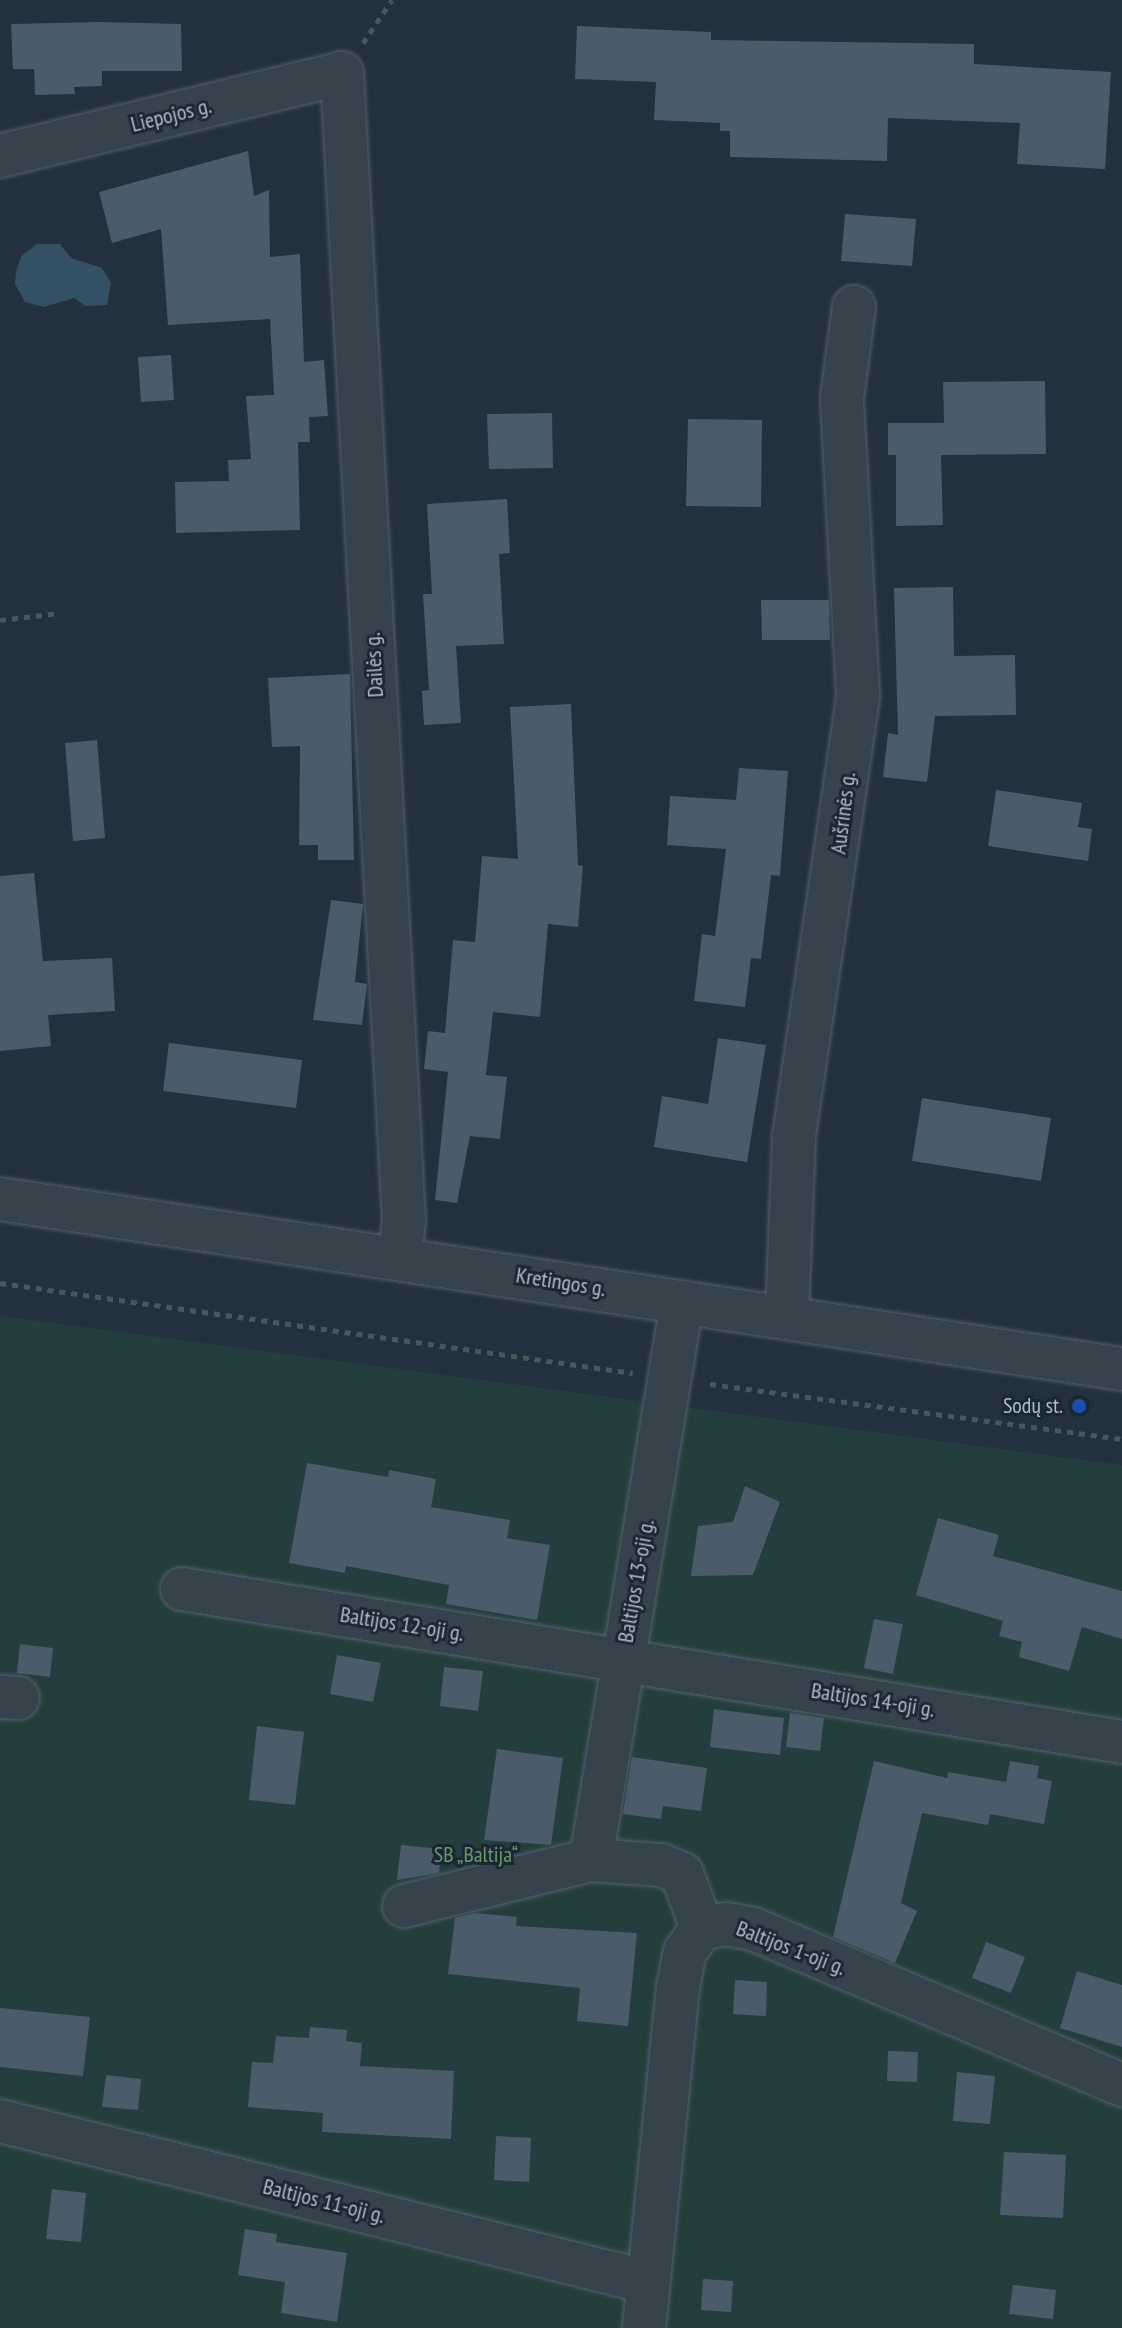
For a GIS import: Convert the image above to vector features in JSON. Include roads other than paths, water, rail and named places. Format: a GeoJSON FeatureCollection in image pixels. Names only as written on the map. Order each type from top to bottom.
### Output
{"type":"FeatureCollection","features":[{"type":"Feature","properties":{"kind":"street","name":"Liepojos g."},"geometry":{"type":"LineString","coordinates":[[0,156],[342,73]]}},
{"type":"Feature","properties":{"kind":"street","name":"Dailės g."},"geometry":{"type":"LineString","coordinates":[[342,73],[404,1220],[400,1257]]}},
{"type":"Feature","properties":{"kind":"street","name":"Aušrinės g."},"geometry":{"type":"LineString","coordinates":[[787,1317],[794,1136],[858,696],[842,398],[854,307]]}},
{"type":"Feature","properties":{"kind":"street","name":"Kretingos g."},"geometry":{"type":"LineString","coordinates":[[0,1199],[400,1257],[1122,1369]]}},
{"type":"Feature","properties":{"kind":"street","name":"Baltijos 13-oji g."},"geometry":{"type":"LineString","coordinates":[[591,1860],[682,1302]]}},
{"type":"Feature","properties":{"kind":"street","name":"Baltijos 12-oji g."},"geometry":{"type":"LineString","coordinates":[[182,1589],[623,1659]]}},
{"type":"Feature","properties":{"kind":"street","name":"Baltijos 14-oji g."},"geometry":{"type":"LineString","coordinates":[[623,1659],[1122,1742]]}},
{"type":"Feature","properties":{"kind":"street"},"geometry":{"type":"LineString","coordinates":[[404,1906],[591,1860],[661,1865],[682,1874],[702,1928]]}},
{"type":"Feature","properties":{"kind":"street","name":"Baltijos 1-oji g."},"geometry":{"type":"LineString","coordinates":[[644,2328],[678,1987],[685,1952],[702,1928],[726,1924],[753,1929],[1122,2085]]}},
{"type":"Feature","properties":{"kind":"street","name":"Baltijos 11-oji g."},"geometry":{"type":"LineString","coordinates":[[0,2121],[648,2282]]}},
{"type":"Feature","properties":{"kind":"water"},"geometry":{"type":"Polygon","coordinates":[[[37,244],[60,244],[71,258],[102,268],[111,283],[107,305],[86,306],[74,298],[44,307],[25,302],[15,284],[16,271],[22,255],[37,244]]]}},
{"type":"Feature","properties":{"kind":"place","name":"Sodų st."},"geometry":{"type":"Point","coordinates":[1079,1406]}},
{"type":"Feature","properties":{"kind":"park label","name":"SB „Baltija“"},"geometry":{"type":"Point","coordinates":[476,1855]}}]}
